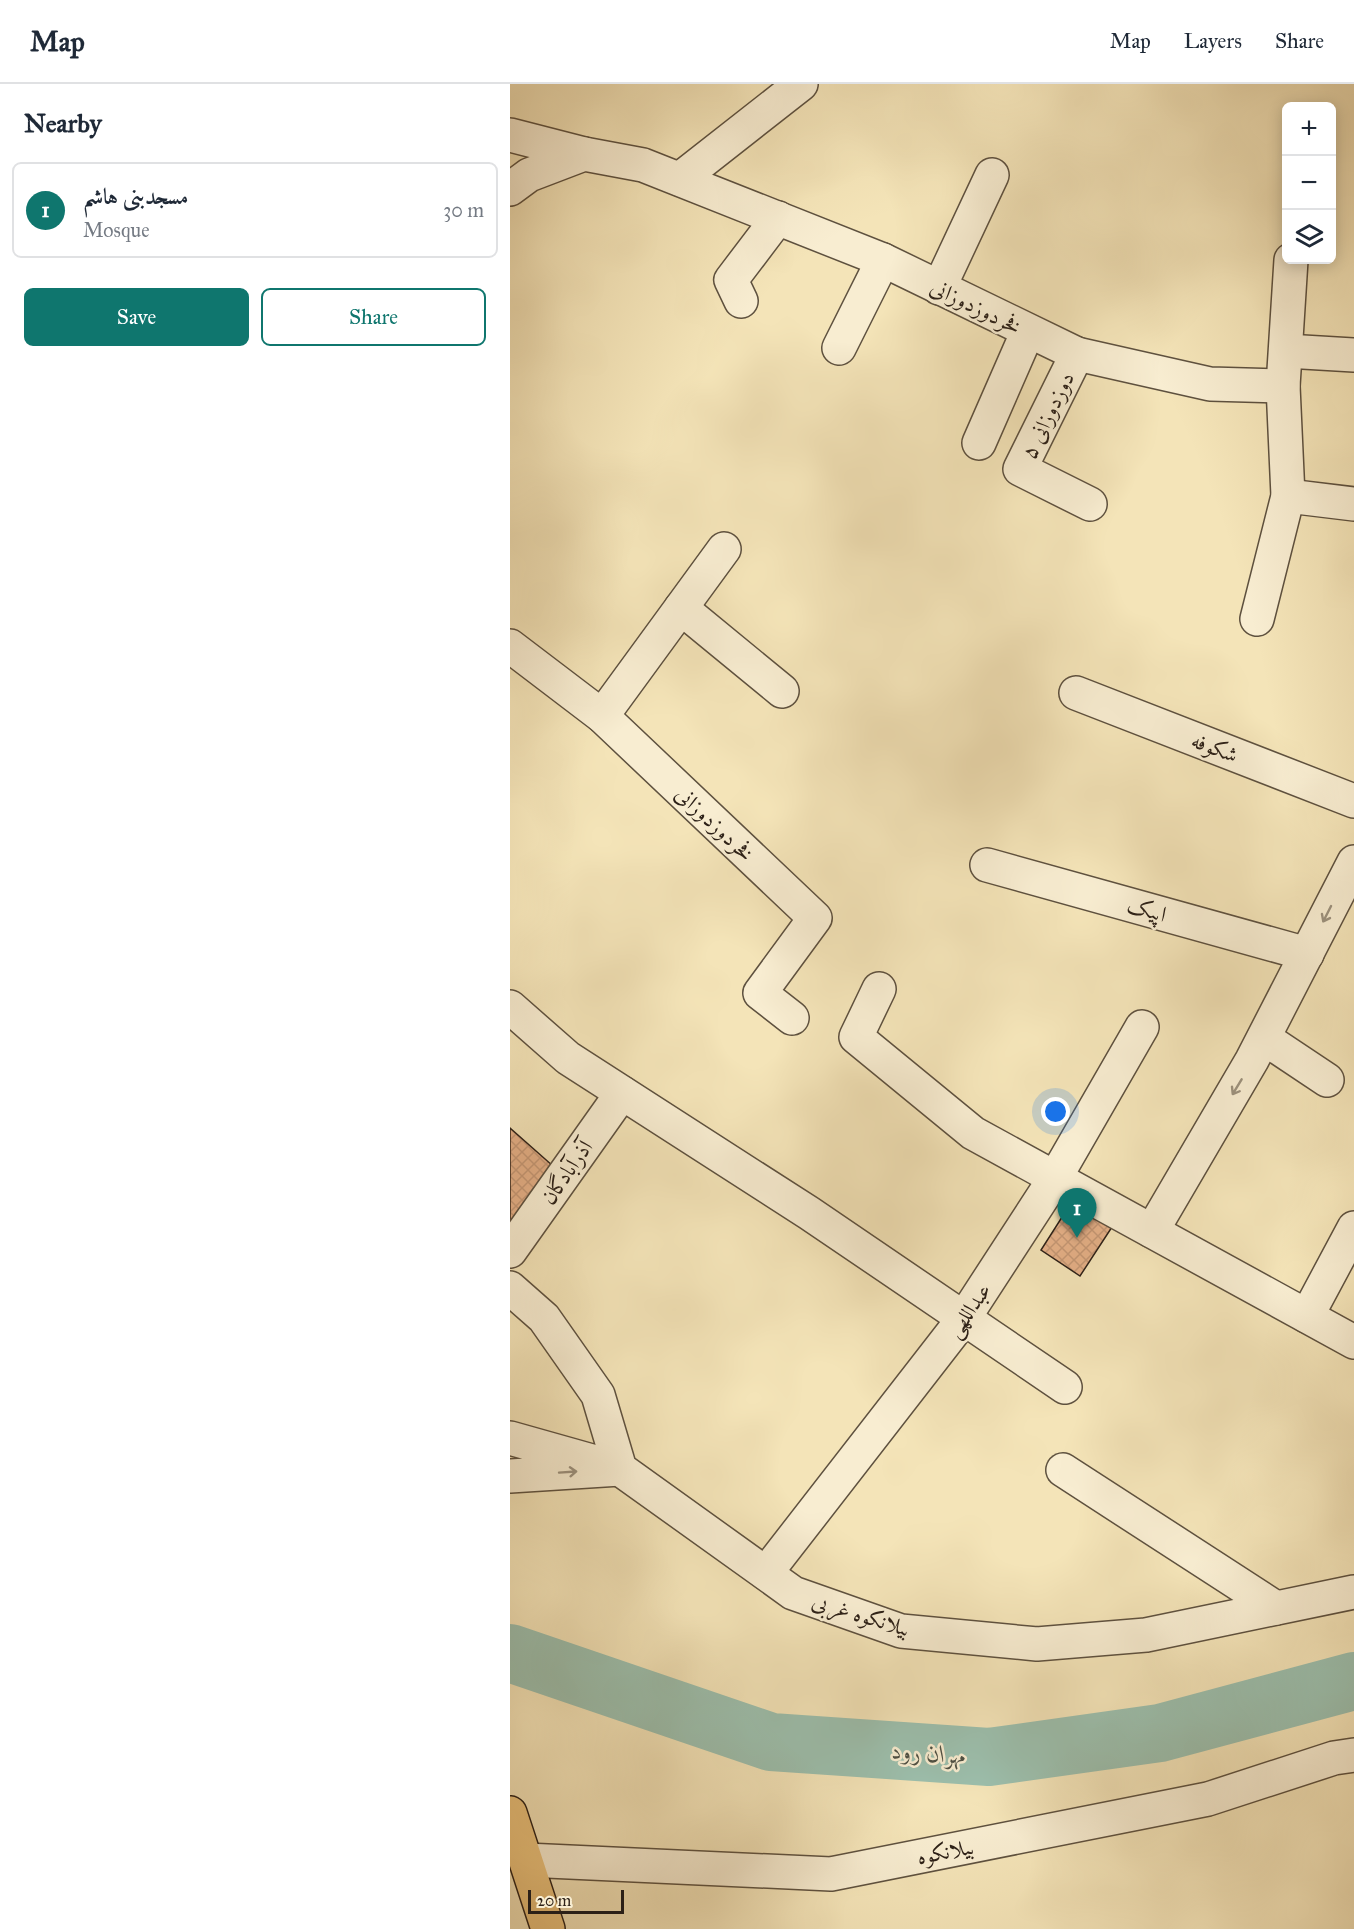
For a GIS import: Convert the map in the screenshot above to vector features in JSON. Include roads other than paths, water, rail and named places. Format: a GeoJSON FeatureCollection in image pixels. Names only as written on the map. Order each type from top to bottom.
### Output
{"type":"FeatureCollection","features":[{"type":"Feature","properties":{"kind":"highway"},"geometry":{"type":"LineString","coordinates":[[510,1813],[548,1929]]}},
{"type":"Feature","properties":{"kind":"street"},"geometry":{"type":"LineString","coordinates":[[680,179],[801,84]]}},
{"type":"Feature","properties":{"kind":"street","name":"فخردوزدوزانی"},"geometry":{"type":"LineString","coordinates":[[510,135],[584,154],[643,165],[680,179],[883,260],[1077,354],[1210,384],[1283,386]]}},
{"type":"Feature","properties":{"kind":"street"},"geometry":{"type":"LineString","coordinates":[[510,189],[529,175],[584,154]]}},
{"type":"Feature","properties":{"kind":"street"},"geometry":{"type":"LineString","coordinates":[[939,288],[992,175]]}},
{"type":"Feature","properties":{"kind":"street"},"geometry":{"type":"LineString","coordinates":[[741,301],[731,280],[778,218]]}},
{"type":"Feature","properties":{"kind":"street"},"geometry":{"type":"LineString","coordinates":[[839,348],[883,260]]}},
{"type":"Feature","properties":{"kind":"street"},"geometry":{"type":"LineString","coordinates":[[1257,619],[1288,496],[1283,386],[1291,264]]}},
{"type":"Feature","properties":{"kind":"street"},"geometry":{"type":"LineString","coordinates":[[979,443],[1028,331]]}},
{"type":"Feature","properties":{"kind":"street"},"geometry":{"type":"LineString","coordinates":[[1286,351],[1354,355]]}},
{"type":"Feature","properties":{"kind":"street","name":"دوزدوزانی ۵"},"geometry":{"type":"LineString","coordinates":[[1077,354],[1020,469],[1090,504]]}},
{"type":"Feature","properties":{"kind":"street"},"geometry":{"type":"LineString","coordinates":[[1288,496],[1354,504]]}},
{"type":"Feature","properties":{"kind":"street"},"geometry":{"type":"LineString","coordinates":[[602,716],[724,549]]}},
{"type":"Feature","properties":{"kind":"street"},"geometry":{"type":"LineString","coordinates":[[681,608],[782,692]]}},
{"type":"Feature","properties":{"kind":"street","name":"فخردوزدوزانی"},"geometry":{"type":"LineString","coordinates":[[510,646],[602,716],[816,918],[760,993],[792,1018]]}},
{"type":"Feature","properties":{"kind":"street","name":"شکوفه"},"geometry":{"type":"LineString","coordinates":[[1076,693],[1354,801]]}},
{"type":"Feature","properties":{"kind":"street"},"geometry":{"type":"LineString","coordinates":[[1152,1231],[1264,1038],[1354,862]]}},
{"type":"Feature","properties":{"kind":"street","name":"اپیک"},"geometry":{"type":"LineString","coordinates":[[987,865],[1307,954]]}},
{"type":"Feature","properties":{"kind":"street"},"geometry":{"type":"LineString","coordinates":[[879,989],[856,1037],[973,1133],[1354,1342]]}},
{"type":"Feature","properties":{"kind":"street"},"geometry":{"type":"LineString","coordinates":[[510,1007],[568,1058],[809,1213],[1065,1387]]}},
{"type":"Feature","properties":{"kind":"street","name":"عبداللهی"},"geometry":{"type":"LineString","coordinates":[[765,1573],[964,1318],[1055,1178],[1142,1027]]}},
{"type":"Feature","properties":{"kind":"street"},"geometry":{"type":"LineString","coordinates":[[1264,1038],[1327,1080]]}},
{"type":"Feature","properties":{"kind":"street","name":"آذرآبادگان"},"geometry":{"type":"LineString","coordinates":[[510,1251],[622,1093]]}},
{"type":"Feature","properties":{"kind":"street"},"geometry":{"type":"LineString","coordinates":[[1307,1316],[1354,1228]]}},
{"type":"Feature","properties":{"kind":"street"},"geometry":{"type":"LineString","coordinates":[[510,1288],[544,1318],[598,1395],[620,1469],[510,1476]]}},
{"type":"Feature","properties":{"kind":"street","name":"بیلانکوه غربی"},"geometry":{"type":"LineString","coordinates":[[510,1438],[620,1469],[794,1593],[902,1630],[1036,1644],[1146,1635],[1354,1592]]}},
{"type":"Feature","properties":{"kind":"street"},"geometry":{"type":"LineString","coordinates":[[1063,1470],[1276,1608]]}},
{"type":"Feature","properties":{"kind":"street","name":"بیلانکوه"},"geometry":{"type":"LineString","coordinates":[[526,1860],[831,1874],[1208,1799],[1334,1758],[1354,1755]]}},
{"type":"Feature","properties":{"kind":"waterway","name":"مهران رود"},"geometry":{"type":"LineString","coordinates":[[510,1653],[771,1742],[989,1757],[1160,1733],[1354,1681]]}},
{"type":"Feature","properties":{"kind":"place","name":"مسجدبنی هاشم"},"geometry":{"type":"Point","coordinates":[1077,1238]}}]}
